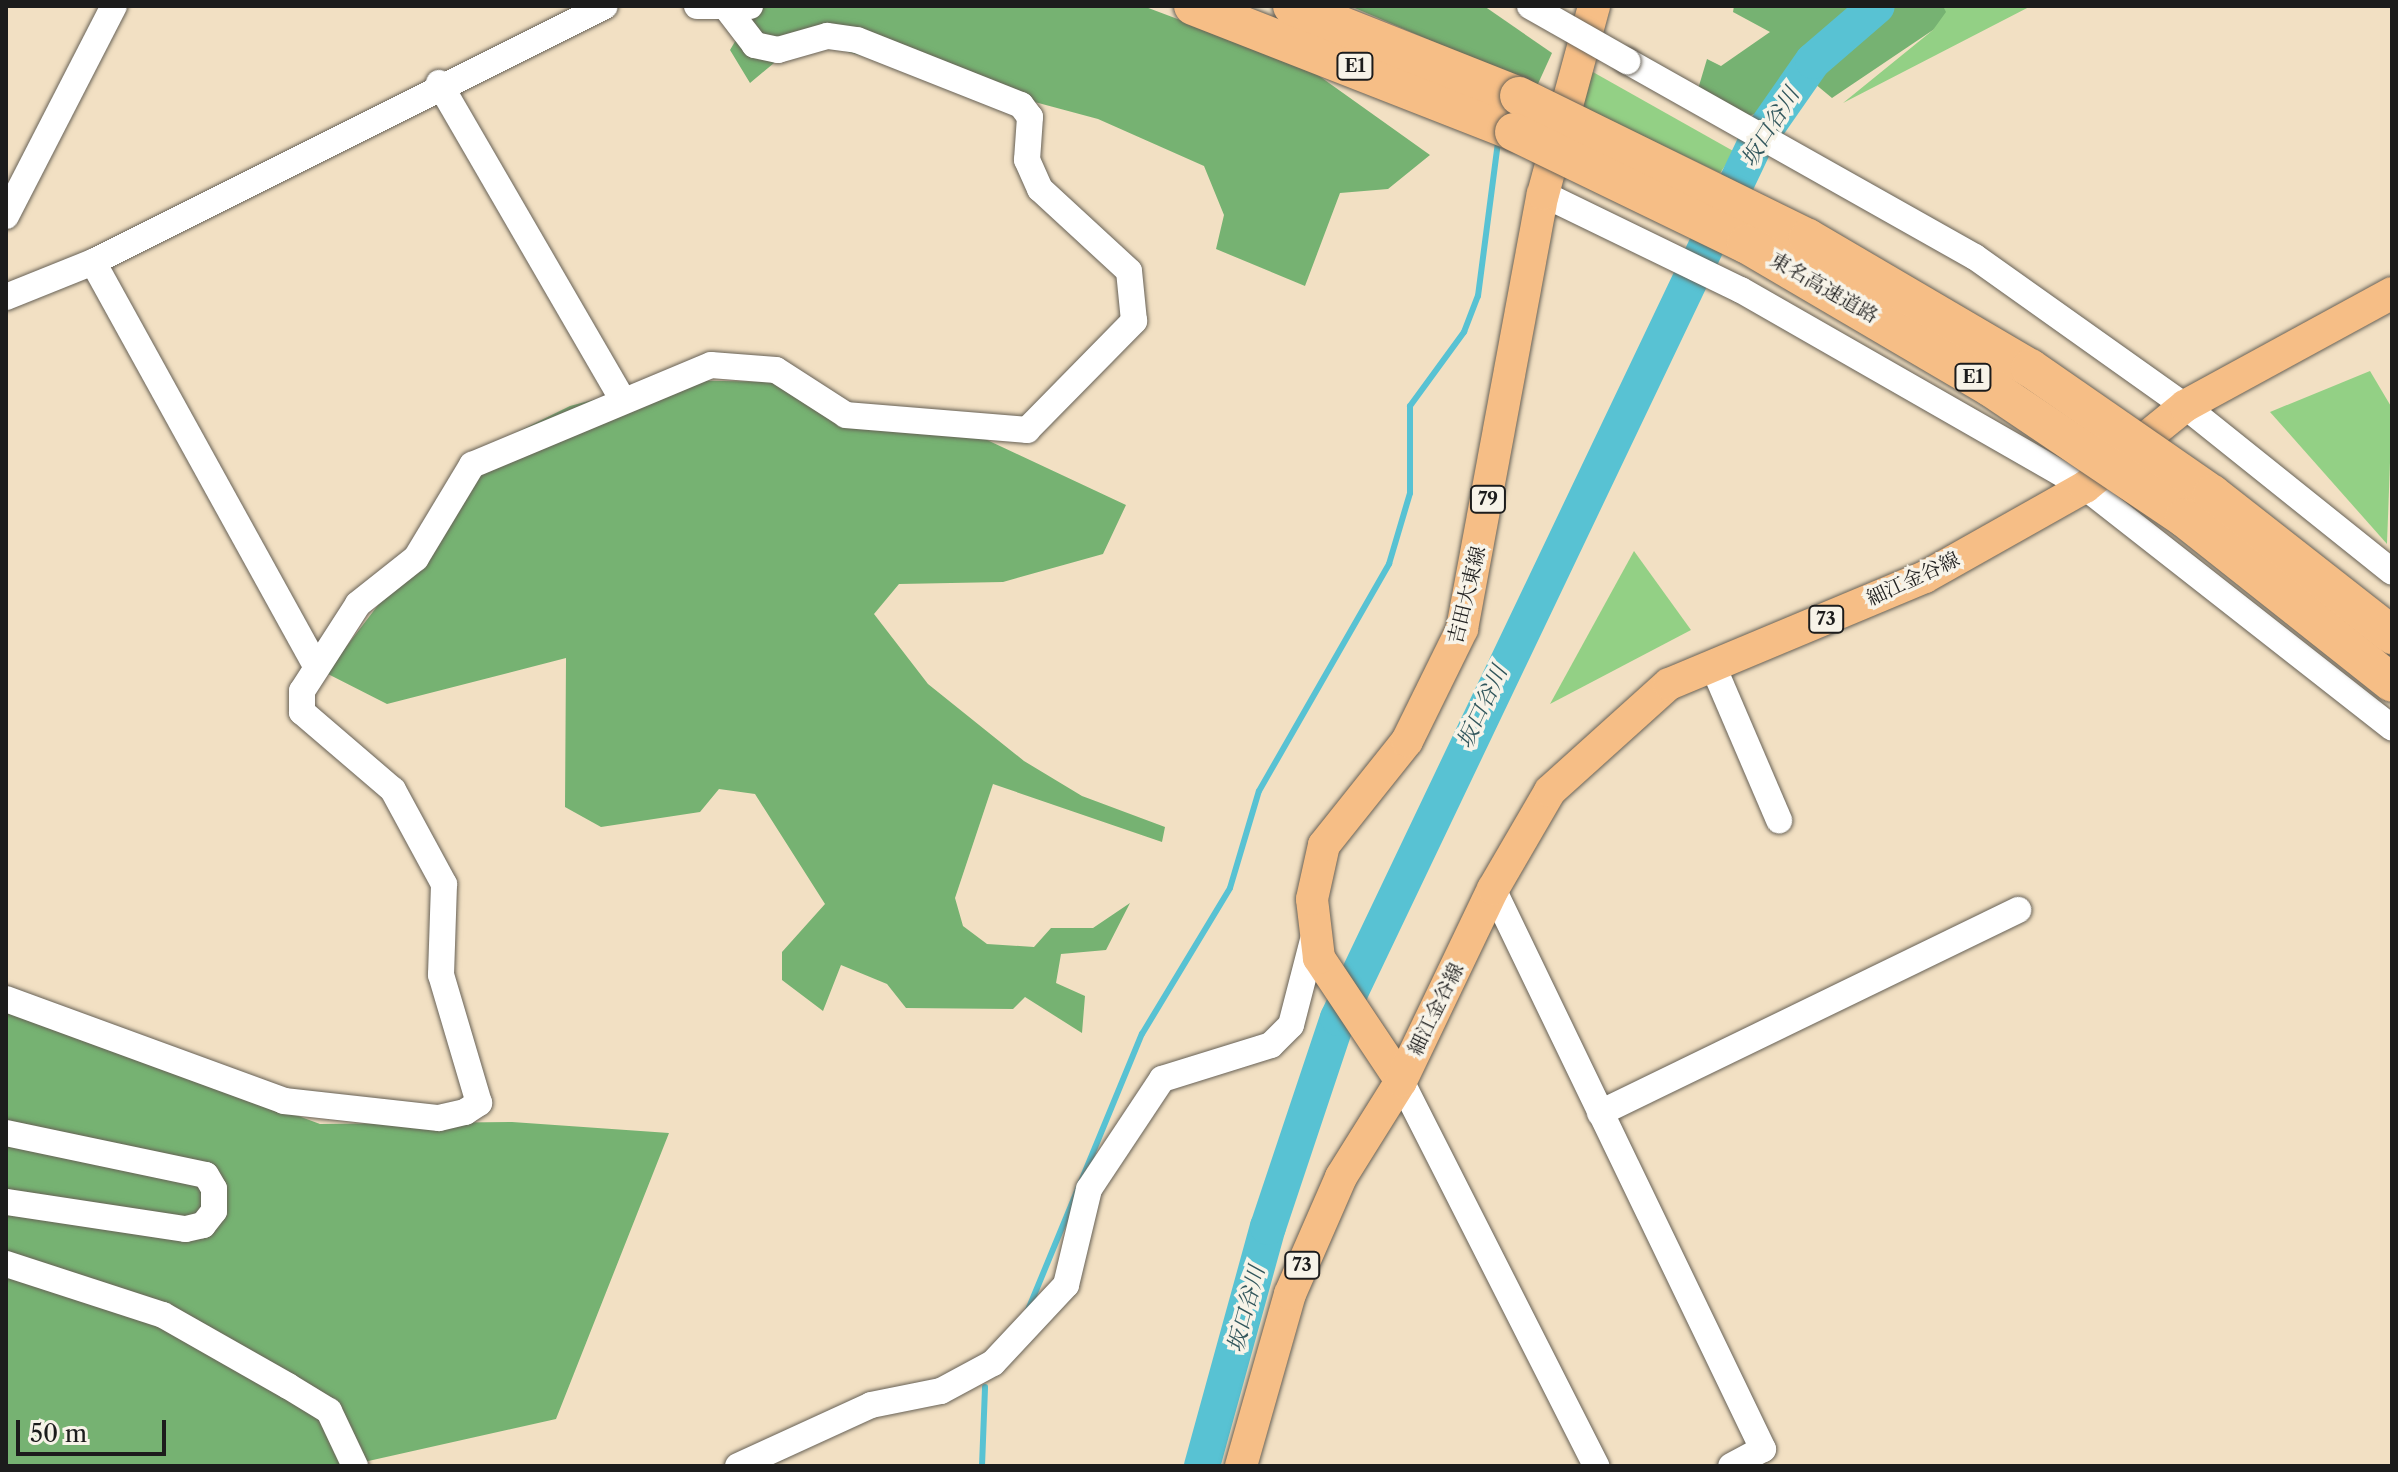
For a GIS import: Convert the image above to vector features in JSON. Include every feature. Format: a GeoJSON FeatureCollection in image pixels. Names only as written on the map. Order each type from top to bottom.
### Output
{"type":"FeatureCollection","features":[{"type":"Feature","properties":{"kind":"highway","name":"東名高速道路"},"geometry":{"type":"LineString","coordinates":[[1193,6],[1517,114],[1977,379],[2184,518],[2392,683]]}},
{"type":"Feature","properties":{"kind":"highway","name":"東名高速道路"},"geometry":{"type":"LineString","coordinates":[[1292,6],[1517,114],[1808,238],[2030,368],[2212,494],[2392,635]]}},
{"type":"Feature","properties":{"kind":"main road","name":"吉田大東線"},"geometry":{"type":"LineString","coordinates":[[1316,949],[1324,845],[1407,741],[1462,629],[1545,187],[1594,6]]}},
{"type":"Feature","properties":{"kind":"main road","name":"細江金谷線"},"geometry":{"type":"LineString","coordinates":[[1394,1070],[1550,791],[1669,684],[1925,577],[2093,481],[2185,406],[2330,321],[2392,293]]}},
{"type":"Feature","properties":{"kind":"main road"},"geometry":{"type":"LineString","coordinates":[[1316,949],[1394,1070]]}},
{"type":"Feature","properties":{"kind":"main road","name":"73"},"geometry":{"type":"LineString","coordinates":[[1241,1466],[1290,1294],[1341,1177],[1394,1070]]}},
{"type":"Feature","properties":{"kind":"street"},"geometry":{"type":"LineString","coordinates":[[6,216],[114,6]]}},
{"type":"Feature","properties":{"kind":"street"},"geometry":{"type":"LineString","coordinates":[[6,297],[93,262],[439,83],[605,6]]}},
{"type":"Feature","properties":{"kind":"street"},"geometry":{"type":"LineString","coordinates":[[6,999],[321,1110],[439,1118],[479,1103],[441,975],[444,884],[393,790],[302,712],[302,691],[315,664],[358,604],[416,558],[472,465],[621,397],[711,365],[776,370],[846,415],[1027,430],[1134,321],[1129,271],[1040,189],[1027,160],[1030,117],[1021,105],[857,40],[827,36],[778,50],[755,45],[739,8],[697,6]]}},
{"type":"Feature","properties":{"kind":"street"},"geometry":{"type":"LineString","coordinates":[[1530,6],[1975,257],[2185,406],[2392,572]]}},
{"type":"Feature","properties":{"kind":"street"},"geometry":{"type":"LineString","coordinates":[[439,83],[621,397]]}},
{"type":"Feature","properties":{"kind":"street"},"geometry":{"type":"LineString","coordinates":[[1545,187],[1635,238],[1740,283]]}},
{"type":"Feature","properties":{"kind":"street"},"geometry":{"type":"LineString","coordinates":[[1545,187],[1667,238],[1740,283],[2093,481],[2392,728]]}},
{"type":"Feature","properties":{"kind":"street"},"geometry":{"type":"LineString","coordinates":[[93,262],[315,664]]}},
{"type":"Feature","properties":{"kind":"street"},"geometry":{"type":"LineString","coordinates":[[1713,666],[1779,820]]}},
{"type":"Feature","properties":{"kind":"street"},"geometry":{"type":"LineString","coordinates":[[1493,889],[1763,1449],[1731,1466]]}},
{"type":"Feature","properties":{"kind":"street"},"geometry":{"type":"LineString","coordinates":[[1600,1113],[2018,910]]}},
{"type":"Feature","properties":{"kind":"street"},"geometry":{"type":"LineString","coordinates":[[738,1466],[761,1452],[794,1456],[871,1405],[941,1391],[993,1363],[1038,1321],[1066,1285],[1103,1160],[1162,1079],[1271,1045],[1291,1025],[1316,949]]}},
{"type":"Feature","properties":{"kind":"street"},"geometry":{"type":"LineString","coordinates":[[1394,1070],[1596,1466]]}},
{"type":"Feature","properties":{"kind":"street"},"geometry":{"type":"LineString","coordinates":[[6,1133],[206,1175],[214,1189],[209,1218],[185,1229],[6,1202]]}},
{"type":"Feature","properties":{"kind":"street"},"geometry":{"type":"LineString","coordinates":[[6,1264],[163,1315],[288,1386],[329,1411],[355,1466]]}},
{"type":"Feature","properties":{"kind":"green space"},"geometry":{"type":"Polygon","coordinates":[[[765,6],[1143,6],[1308,68],[1430,155],[1388,189],[1340,193],[1305,286],[1216,249],[1224,215],[1204,166],[1098,119],[825,46],[780,58],[750,83],[730,50],[749,18],[765,6]]]}},
{"type":"Feature","properties":{"kind":"green space"},"geometry":{"type":"Polygon","coordinates":[[[1350,6],[1484,6],[1552,53],[1537,86],[1350,6]]]}},
{"type":"Feature","properties":{"kind":"green space"},"geometry":{"type":"Polygon","coordinates":[[[1734,6],[1943,6],[1946,12],[1933,30],[1832,98],[1791,64],[1769,111],[1747,116],[1698,89],[1707,59],[1721,66],[1770,32],[1733,12],[1734,6]]]}},
{"type":"Feature","properties":{"kind":"green space"},"geometry":{"type":"Polygon","coordinates":[[[1944,6],[2031,6],[1843,103],[1933,30],[1944,6]]]}},
{"type":"Feature","properties":{"kind":"green space"},"geometry":{"type":"Polygon","coordinates":[[[1584,67],[1735,152],[1720,173],[1566,99],[1584,67]]]}},
{"type":"Feature","properties":{"kind":"green space"},"geometry":{"type":"Polygon","coordinates":[[[2370,371],[2392,408],[2387,544],[2270,412],[2370,371]]]}},
{"type":"Feature","properties":{"kind":"green space"},"geometry":{"type":"Polygon","coordinates":[[[668,380],[783,382],[879,429],[985,439],[1126,505],[1103,554],[1003,582],[899,584],[874,614],[928,684],[1024,761],[1082,796],[1165,827],[1162,842],[993,784],[955,898],[963,926],[987,944],[1034,947],[1051,928],[1093,928],[1130,903],[1106,950],[1061,954],[1056,983],[1085,996],[1082,1033],[1025,997],[1013,1009],[906,1008],[887,984],[841,965],[823,1011],[782,980],[782,952],[825,904],[755,794],[719,789],[700,812],[601,827],[565,807],[566,658],[387,704],[326,673],[507,437],[570,406],[668,380]]]}},
{"type":"Feature","properties":{"kind":"green space"},"geometry":{"type":"Polygon","coordinates":[[[1634,551],[1691,630],[1550,704],[1634,551]]]}},
{"type":"Feature","properties":{"kind":"green space"},"geometry":{"type":"Polygon","coordinates":[[[6,1008],[320,1124],[512,1122],[669,1133],[556,1419],[346,1466],[6,1466],[6,1008]]]}},
{"type":"Feature","properties":{"kind":"waterway","name":"坂口谷川"},"geometry":{"type":"LineString","coordinates":[[1202,1466],[1268,1227],[1338,1018],[1755,144],[1813,61],[1877,6]]}},
{"type":"Feature","properties":{"kind":"waterway"},"geometry":{"type":"LineString","coordinates":[[1028,1310],[1142,1034],[1230,888],[1259,791],[1389,564],[1410,493],[1410,406],[1464,332],[1478,296],[1498,141]]}},
{"type":"Feature","properties":{"kind":"waterway"},"geometry":{"type":"LineString","coordinates":[[982,1466],[985,1387]]}}]}
